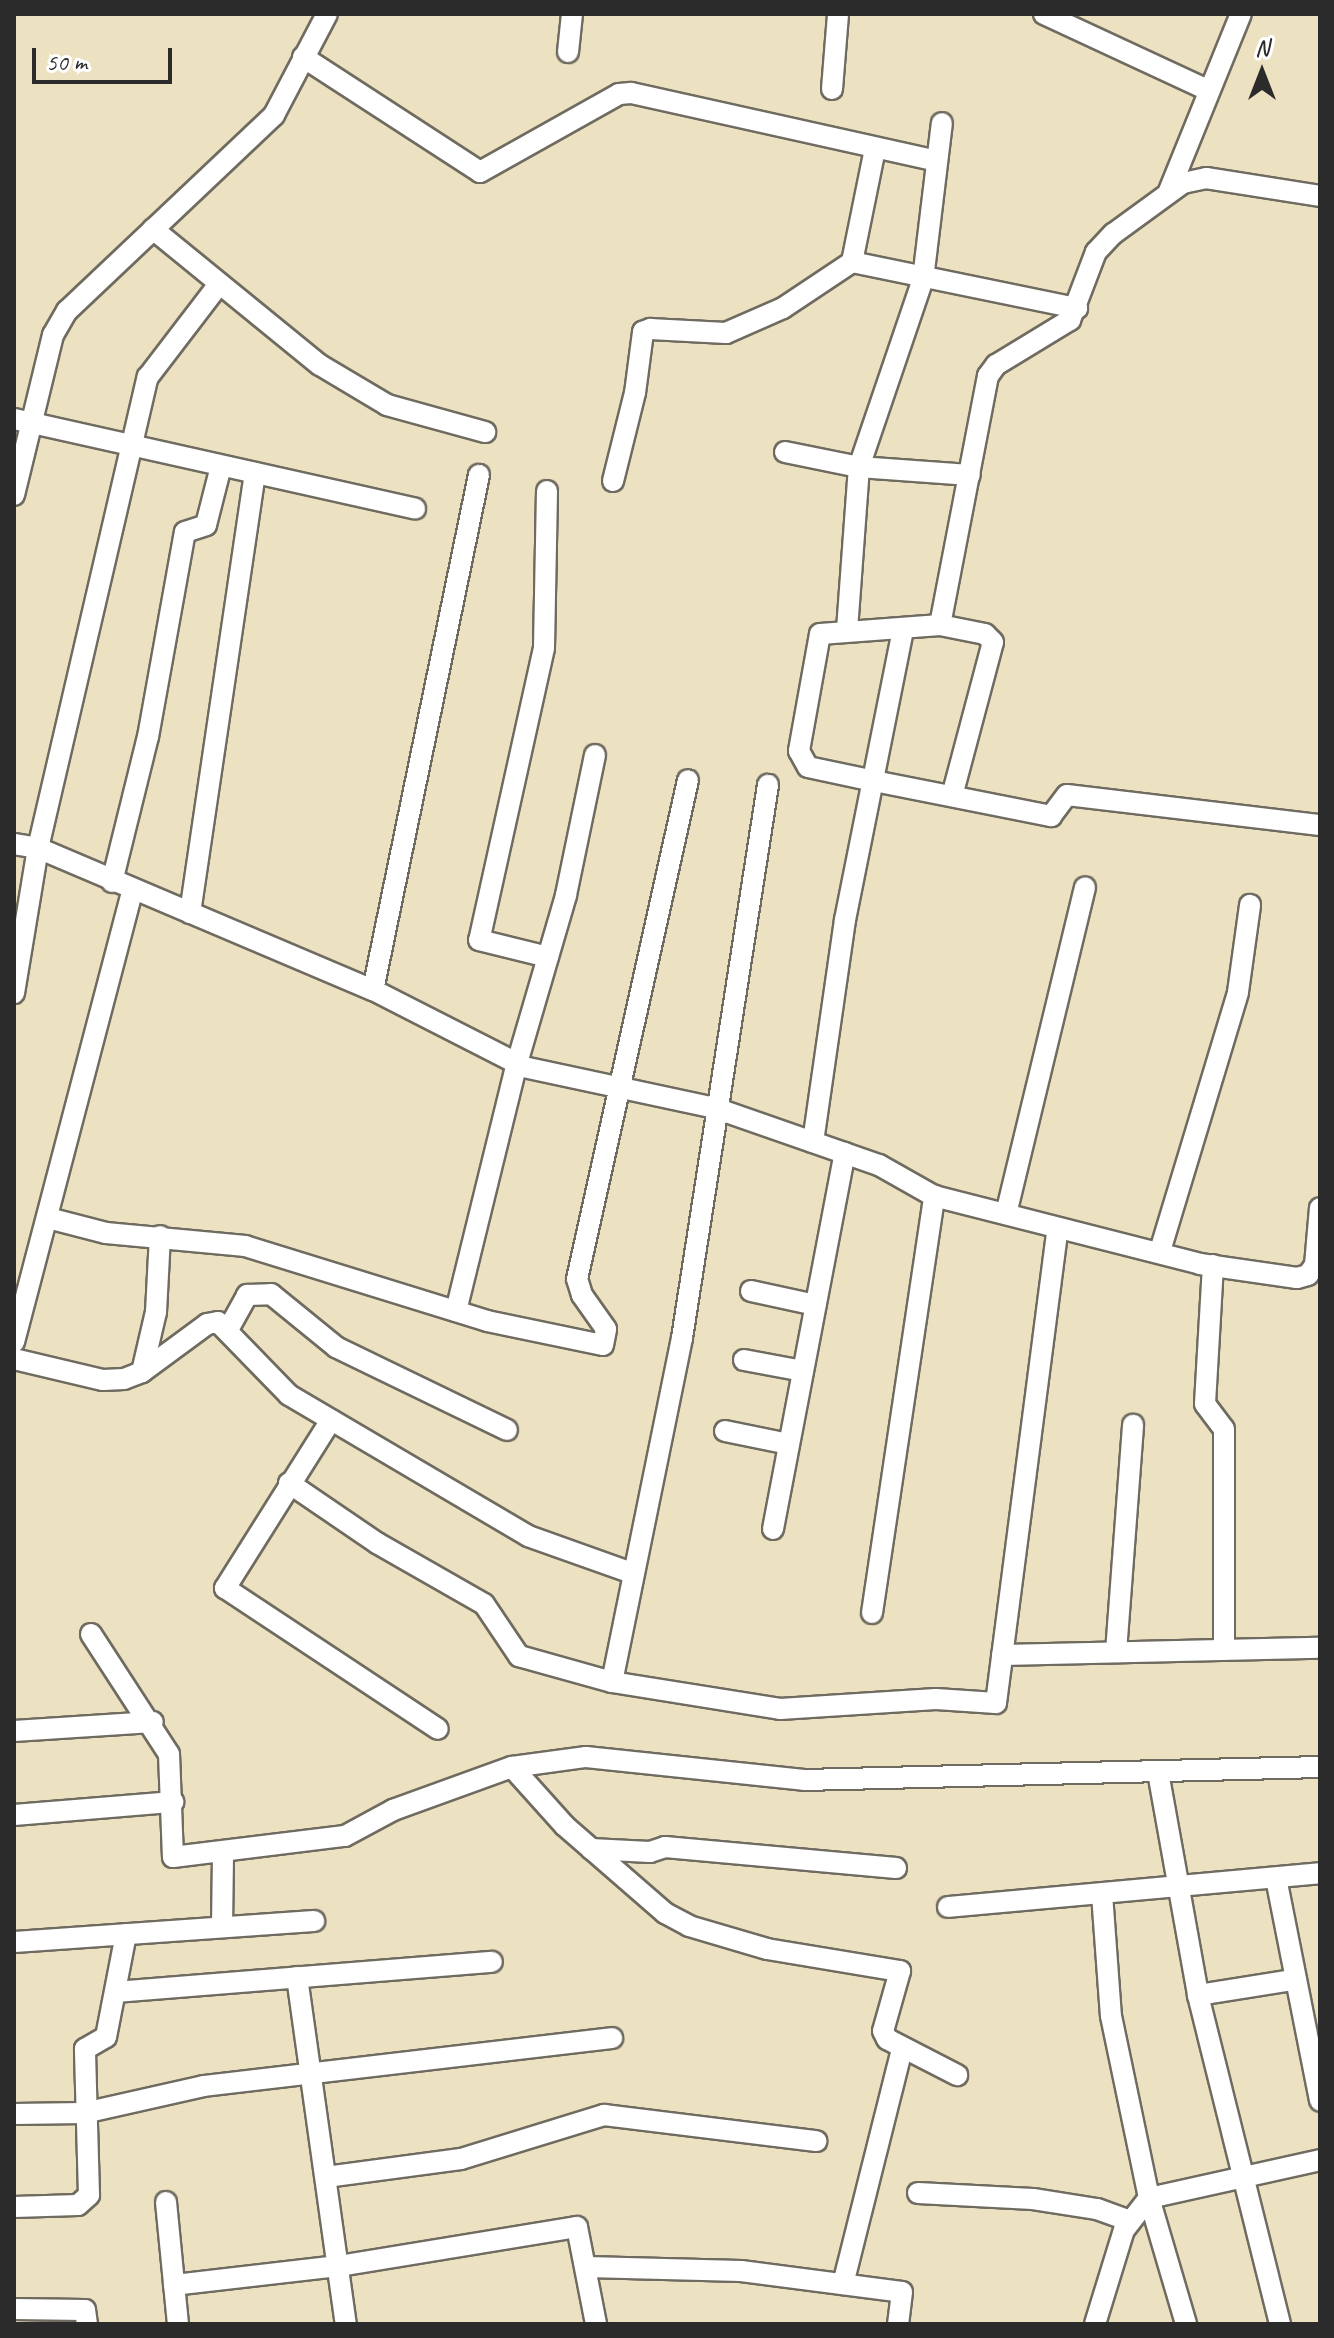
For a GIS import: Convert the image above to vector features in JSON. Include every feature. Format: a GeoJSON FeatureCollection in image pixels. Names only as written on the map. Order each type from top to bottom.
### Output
{"type":"FeatureCollection","features":[{"type":"Feature","properties":{"kind":"street"},"geometry":{"type":"LineString","coordinates":[[14,495],[23,421],[53,335],[67,311],[274,115],[327,14]]}},
{"type":"Feature","properties":{"kind":"street"},"geometry":{"type":"LineString","coordinates":[[568,52],[572,14]]}},
{"type":"Feature","properties":{"kind":"street"},"geometry":{"type":"LineString","coordinates":[[832,89],[838,14]]}},
{"type":"Feature","properties":{"kind":"street"},"geometry":{"type":"LineString","coordinates":[[1044,14],[1208,90]]}},
{"type":"Feature","properties":{"kind":"street"},"geometry":{"type":"LineString","coordinates":[[1169,191],[1241,14]]}},
{"type":"Feature","properties":{"kind":"street"},"geometry":{"type":"LineString","coordinates":[[303,57],[480,172],[619,94],[631,93],[937,161]]}},
{"type":"Feature","properties":{"kind":"street"},"geometry":{"type":"LineString","coordinates":[[847,630],[859,467],[923,279],[942,123]]}},
{"type":"Feature","properties":{"kind":"street"},"geometry":{"type":"LineString","coordinates":[[613,481],[635,393],[643,332],[726,333],[783,308],[852,262],[875,149]]}},
{"type":"Feature","properties":{"kind":"street"},"geometry":{"type":"LineString","coordinates":[[940,625],[988,376],[1008,354],[1070,320],[1096,252],[1169,191],[1206,178],[1320,196]]}},
{"type":"Feature","properties":{"kind":"street"},"geometry":{"type":"LineString","coordinates":[[153,229],[320,365],[387,405],[485,432]]}},
{"type":"Feature","properties":{"kind":"street"},"geometry":{"type":"LineString","coordinates":[[852,262],[923,279],[1077,308]]}},
{"type":"Feature","properties":{"kind":"street"},"geometry":{"type":"LineString","coordinates":[[14,993],[38,848],[148,377],[219,284]]}},
{"type":"Feature","properties":{"kind":"street"},"geometry":{"type":"LineString","coordinates":[[23,421],[130,448],[415,509]]}},
{"type":"Feature","properties":{"kind":"street"},"geometry":{"type":"LineString","coordinates":[[785,452],[859,467],[970,475]]}},
{"type":"Feature","properties":{"kind":"street"},"geometry":{"type":"LineString","coordinates":[[112,882],[148,737],[185,532],[206,525],[221,466]]}},
{"type":"Feature","properties":{"kind":"street"},"geometry":{"type":"LineString","coordinates":[[190,913],[255,473]]}},
{"type":"Feature","properties":{"kind":"street"},"geometry":{"type":"LineString","coordinates":[[373,990],[479,475]]}},
{"type":"Feature","properties":{"kind":"street"},"geometry":{"type":"LineString","coordinates":[[547,491],[544,648],[479,940],[548,957]]}},
{"type":"Feature","properties":{"kind":"street"},"geometry":{"type":"LineString","coordinates":[[952,796],[994,652],[985,634],[940,625],[903,630],[828,630],[817,639],[800,761],[869,780],[1051,816],[1067,795],[1320,825]]}},
{"type":"Feature","properties":{"kind":"street"},"geometry":{"type":"LineString","coordinates":[[813,1142],[869,780],[903,630]]}},
{"type":"Feature","properties":{"kind":"street"},"geometry":{"type":"LineString","coordinates":[[456,1311],[517,1063],[548,957],[595,755]]}},
{"type":"Feature","properties":{"kind":"street"},"geometry":{"type":"LineString","coordinates":[[48,1218],[106,1233],[245,1246],[456,1311],[603,1345],[606,1329],[582,1295],[577,1279],[688,780]]}},
{"type":"Feature","properties":{"kind":"street"},"geometry":{"type":"LineString","coordinates":[[612,1682],[682,1338],[715,1108],[768,785]]}},
{"type":"Feature","properties":{"kind":"street"},"geometry":{"type":"LineString","coordinates":[[14,844],[38,848],[112,882],[373,990],[517,1063],[619,1089],[715,1108],[879,1165],[934,1196],[1213,1265],[1297,1278],[1308,1275],[1315,1265],[1320,1208]]}},
{"type":"Feature","properties":{"kind":"street"},"geometry":{"type":"LineString","coordinates":[[1006,1214],[1085,887]]}},
{"type":"Feature","properties":{"kind":"street"},"geometry":{"type":"LineString","coordinates":[[14,1342],[133,890]]}},
{"type":"Feature","properties":{"kind":"street"},"geometry":{"type":"LineString","coordinates":[[1160,1251],[1238,992],[1250,905]]}},
{"type":"Feature","properties":{"kind":"street"},"geometry":{"type":"LineString","coordinates":[[773,1529],[845,1153]]}},
{"type":"Feature","properties":{"kind":"street"},"geometry":{"type":"LineString","coordinates":[[872,1613],[934,1196]]}},
{"type":"Feature","properties":{"kind":"street"},"geometry":{"type":"LineString","coordinates":[[289,1483],[377,1543],[484,1604],[519,1656],[612,1682],[780,1709],[936,1699],[996,1703],[1058,1228]]}},
{"type":"Feature","properties":{"kind":"street"},"geometry":{"type":"LineString","coordinates":[[142,1372],[156,1312],[160,1236]]}},
{"type":"Feature","properties":{"kind":"street"},"geometry":{"type":"LineString","coordinates":[[1213,1265],[1205,1404],[1224,1429],[1224,1650]]}},
{"type":"Feature","properties":{"kind":"street"},"geometry":{"type":"LineString","coordinates":[[751,1291],[816,1305]]}},
{"type":"Feature","properties":{"kind":"street"},"geometry":{"type":"LineString","coordinates":[[229,1328],[247,1295],[271,1294],[336,1347],[507,1430]]}},
{"type":"Feature","properties":{"kind":"street"},"geometry":{"type":"LineString","coordinates":[[14,1359],[103,1380],[142,1372],[207,1324],[229,1328],[289,1395],[528,1536],[632,1573]]}},
{"type":"Feature","properties":{"kind":"street"},"geometry":{"type":"LineString","coordinates":[[744,1360],[803,1371]]}},
{"type":"Feature","properties":{"kind":"street"},"geometry":{"type":"LineString","coordinates":[[331,1420],[225,1588],[438,1729]]}},
{"type":"Feature","properties":{"kind":"street"},"geometry":{"type":"LineString","coordinates":[[1116,1652],[1133,1425]]}},
{"type":"Feature","properties":{"kind":"street"},"geometry":{"type":"LineString","coordinates":[[725,1431],[789,1444]]}},
{"type":"Feature","properties":{"kind":"street"},"geometry":{"type":"LineString","coordinates":[[91,1634],[153,1722],[169,1754],[173,1857],[345,1836],[393,1810],[512,1767],[622,1757],[804,1780],[1320,1767]]}},
{"type":"Feature","properties":{"kind":"street"},"geometry":{"type":"LineString","coordinates":[[1002,1655],[1320,1648]]}},
{"type":"Feature","properties":{"kind":"street"},"geometry":{"type":"LineString","coordinates":[[14,1731],[153,1722]]}},
{"type":"Feature","properties":{"kind":"street"},"geometry":{"type":"LineString","coordinates":[[512,1767],[591,1849],[665,1913],[689,1926],[767,1949],[893,1966],[900,1971],[900,1982],[883,2031],[902,2049],[957,2075]]}},
{"type":"Feature","properties":{"kind":"street"},"geometry":{"type":"LineString","coordinates":[[1158,1772],[1176,1888],[1198,1995],[1280,2324]]}},
{"type":"Feature","properties":{"kind":"street"},"geometry":{"type":"LineString","coordinates":[[14,1815],[173,1802]]}},
{"type":"Feature","properties":{"kind":"street"},"geometry":{"type":"LineString","coordinates":[[591,1849],[650,1852],[665,1847],[896,1868]]}},
{"type":"Feature","properties":{"kind":"street"},"geometry":{"type":"LineString","coordinates":[[222,1927],[223,1852]]}},
{"type":"Feature","properties":{"kind":"street"},"geometry":{"type":"LineString","coordinates":[[948,1907],[1320,1873]]}},
{"type":"Feature","properties":{"kind":"street"},"geometry":{"type":"LineString","coordinates":[[1276,1878],[1293,1980],[1320,2101]]}},
{"type":"Feature","properties":{"kind":"street"},"geometry":{"type":"LineString","coordinates":[[1102,1894],[1111,2016],[1149,2198],[1186,2324]]}},
{"type":"Feature","properties":{"kind":"street"},"geometry":{"type":"LineString","coordinates":[[14,1942],[314,1921]]}},
{"type":"Feature","properties":{"kind":"street"},"geometry":{"type":"LineString","coordinates":[[14,2207],[86,2201],[85,2049],[106,2037],[126,1934]]}},
{"type":"Feature","properties":{"kind":"street"},"geometry":{"type":"LineString","coordinates":[[116,1992],[237,1986],[297,1977],[492,1962]]}},
{"type":"Feature","properties":{"kind":"street"},"geometry":{"type":"LineString","coordinates":[[297,1977],[346,2324]]}},
{"type":"Feature","properties":{"kind":"street"},"geometry":{"type":"LineString","coordinates":[[1198,1995],[1293,1980]]}},
{"type":"Feature","properties":{"kind":"street"},"geometry":{"type":"LineString","coordinates":[[14,2114],[84,2113],[204,2086],[612,2038]]}},
{"type":"Feature","properties":{"kind":"street"},"geometry":{"type":"LineString","coordinates":[[843,2284],[902,2049]]}},
{"type":"Feature","properties":{"kind":"street"},"geometry":{"type":"LineString","coordinates":[[326,2177],[461,2159],[604,2115],[816,2141]]}},
{"type":"Feature","properties":{"kind":"street"},"geometry":{"type":"LineString","coordinates":[[1095,2324],[1115,2252],[1130,2221],[1149,2198],[1241,2175],[1320,2160]]}},
{"type":"Feature","properties":{"kind":"street"},"geometry":{"type":"LineString","coordinates":[[918,2193],[1033,2199],[1097,2209],[1130,2221]]}},
{"type":"Feature","properties":{"kind":"street"},"geometry":{"type":"LineString","coordinates":[[166,2202],[178,2324]]}},
{"type":"Feature","properties":{"kind":"street"},"geometry":{"type":"LineString","coordinates":[[174,2285],[339,2266],[577,2227],[596,2324]]}},
{"type":"Feature","properties":{"kind":"street"},"geometry":{"type":"LineString","coordinates":[[587,2267],[741,2271],[902,2292],[898,2324]]}},
{"type":"Feature","properties":{"kind":"street"},"geometry":{"type":"LineString","coordinates":[[14,2309],[85,2310],[87,2324]]}}]}
